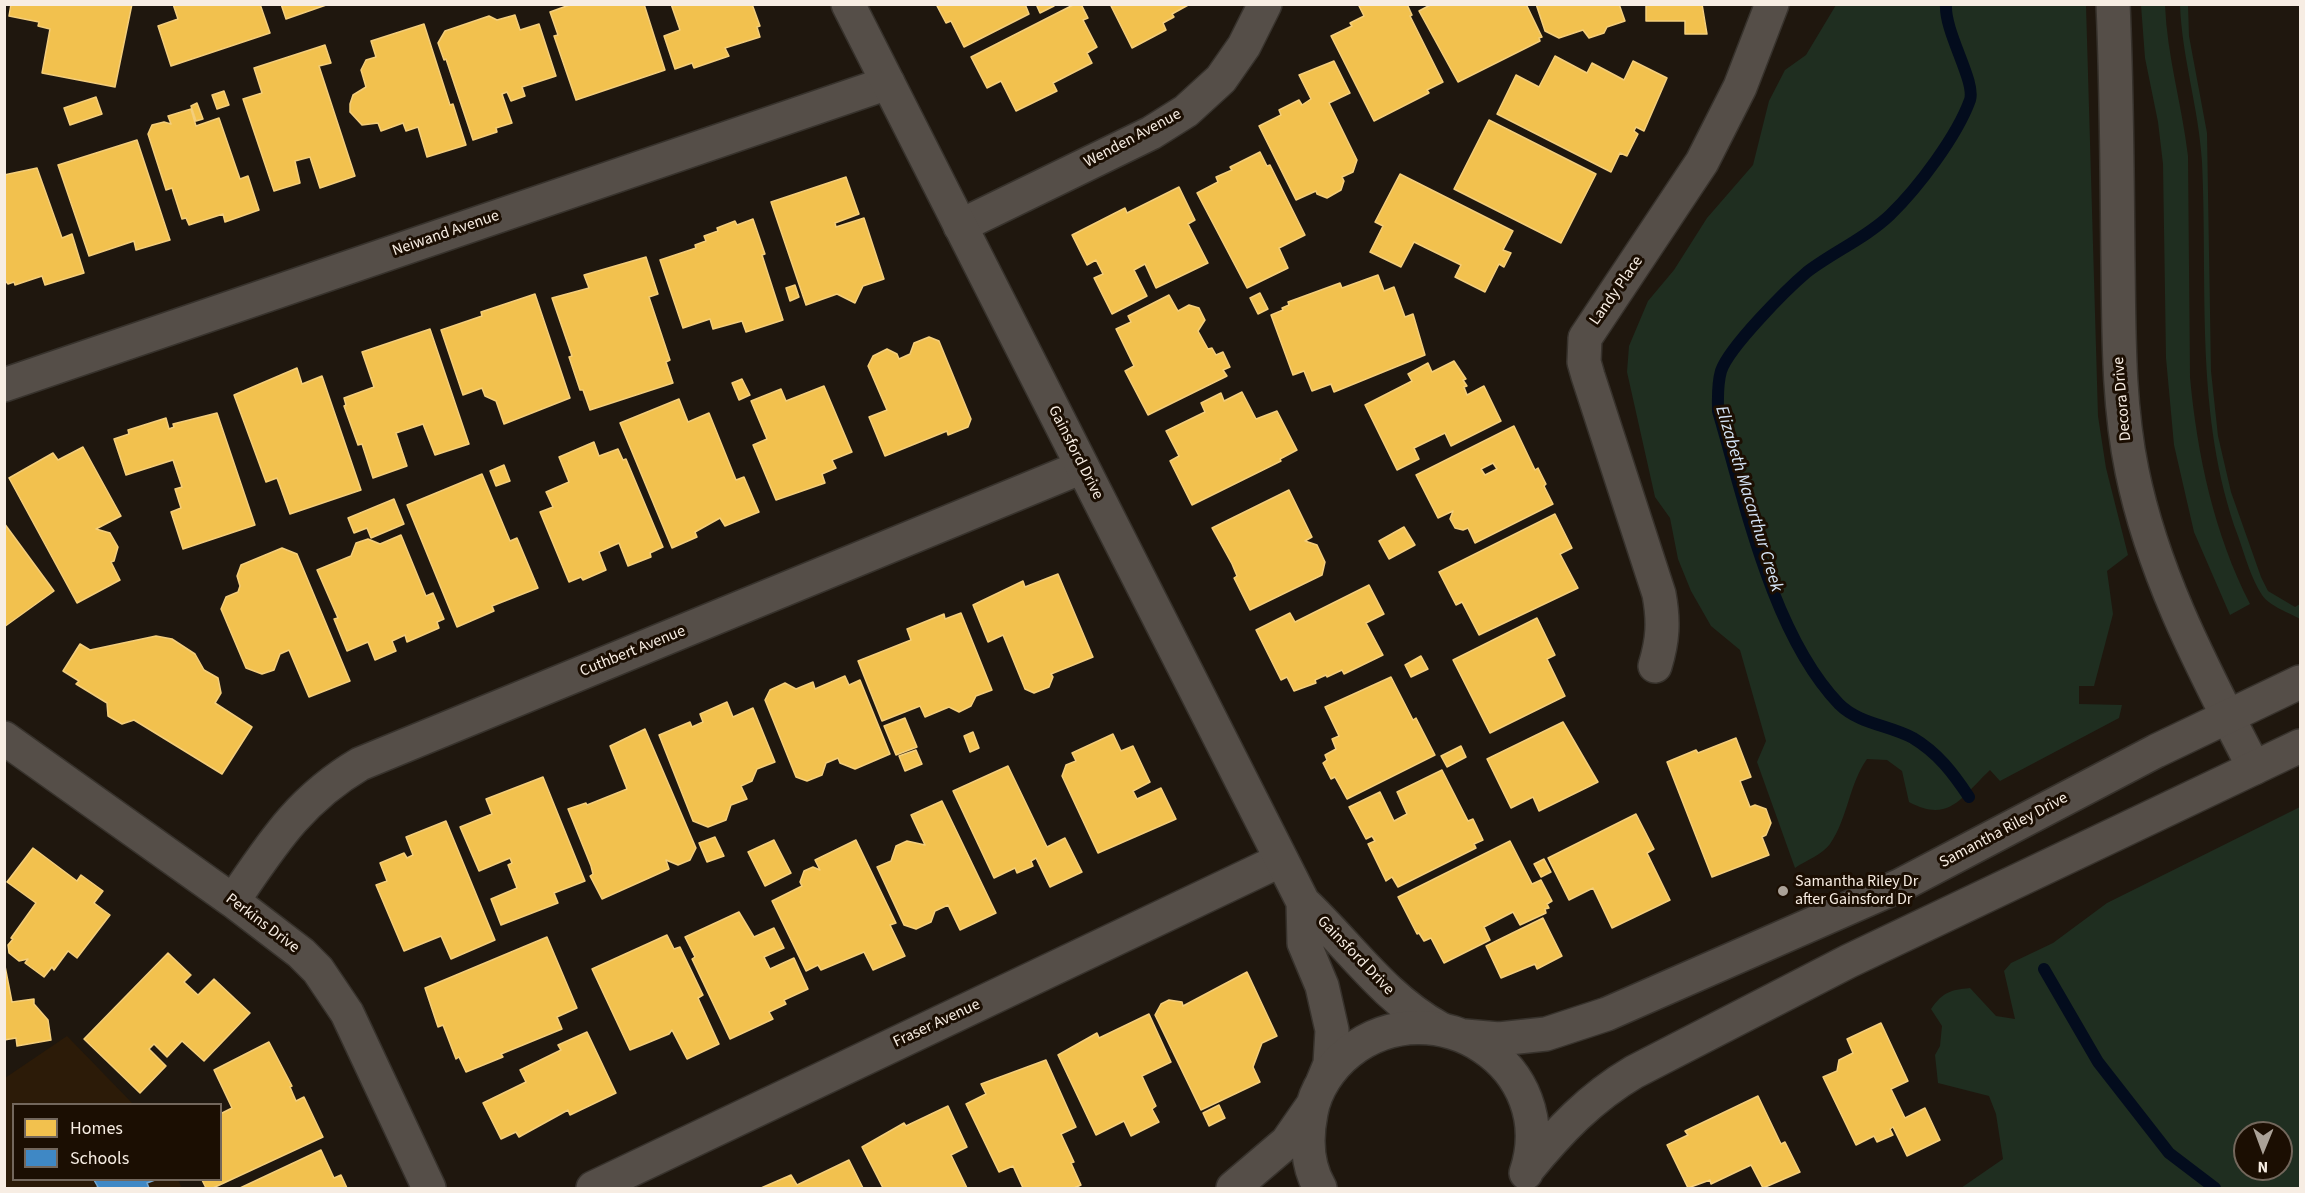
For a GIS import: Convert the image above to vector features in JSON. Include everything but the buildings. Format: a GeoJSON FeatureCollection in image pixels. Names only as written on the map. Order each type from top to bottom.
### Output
{"type":"FeatureCollection","features":[{"type":"Feature","properties":{"kind":"street","name":"Gainsford Drive"},"geometry":{"type":"LineString","coordinates":[[848,4],[1303,902],[1331,928],[1346,948],[1388,991],[1423,1019],[1488,1049],[1508,1068],[1522,1091],[1530,1126],[1532,1144],[1523,1179]]}},
{"type":"Feature","properties":{"kind":"street","name":"Wenden Avenue"},"geometry":{"type":"LineString","coordinates":[[960,226],[1151,133],[1186,111],[1221,79],[1244,46],[1265,4]]}},
{"type":"Feature","properties":{"kind":"street","name":"Landy Place"},"geometry":{"type":"LineString","coordinates":[[1655,666],[1662,643],[1664,621],[1659,594],[1588,376],[1583,349],[1585,338],[1702,162],[1740,87],[1772,4]]}},
{"type":"Feature","properties":{"kind":"street","name":"Decora Drive"},"geometry":{"type":"LineString","coordinates":[[2113,4],[2119,364],[2127,446],[2138,497],[2164,580],[2190,644],[2254,768]]}},
{"type":"Feature","properties":{"kind":"street","name":"Neiwand Avenue"},"geometry":{"type":"LineString","coordinates":[[4,385],[888,83]]}},
{"type":"Feature","properties":{"kind":"street","name":"Cuthbert Avenue"},"geometry":{"type":"LineString","coordinates":[[233,901],[309,800],[331,781],[360,764],[1082,467]]}},
{"type":"Feature","properties":{"kind":"street","name":"Samantha Riley Drive"},"geometry":{"type":"LineString","coordinates":[[1318,1093],[1340,1059],[1361,1043],[1377,1035],[1412,1027],[1499,1040],[1546,1034],[1607,1014],[1901,885],[2156,750],[2301,682]]}},
{"type":"Feature","properties":{"kind":"street","name":"Perkins Drive"},"geometry":{"type":"LineString","coordinates":[[4,738],[233,901],[301,953],[334,990],[429,1188]]}},
{"type":"Feature","properties":{"kind":"street"},"geometry":{"type":"LineString","coordinates":[[1523,1179],[1573,1117],[1611,1085],[1634,1072],[1849,962],[2301,746]]}},
{"type":"Feature","properties":{"kind":"street","name":"Fraser Avenue"},"geometry":{"type":"LineString","coordinates":[[593,1188],[1281,860]]}},
{"type":"Feature","properties":{"kind":"street","name":"Gainsford Drive"},"geometry":{"type":"LineString","coordinates":[[1303,902],[1304,943],[1322,986],[1332,1030],[1330,1064],[1318,1093]]}},
{"type":"Feature","properties":{"kind":"street"},"geometry":{"type":"LineString","coordinates":[[1233,1188],[1287,1142],[1318,1093]]}},
{"type":"Feature","properties":{"kind":"street"},"geometry":{"type":"LineString","coordinates":[[1318,1093],[1308,1132],[1309,1159],[1320,1188]]}},
{"type":"Feature","properties":{"kind":"shaded area"},"geometry":{"type":"Polygon","coordinates":[[[67,1036],[132,1103],[12,1103],[12,1181],[178,1181],[182,1188],[5,1188],[5,1078],[67,1036]]]}},
{"type":"Feature","properties":{"kind":"green space"},"geometry":{"type":"Polygon","coordinates":[[[1836,5],[2086,5],[2098,416],[2106,468],[2128,555],[2107,571],[2113,614],[2094,686],[2079,686],[2079,704],[2122,705],[2119,718],[2000,781],[1990,770],[1963,797],[1945,808],[1935,810],[1923,808],[1909,802],[1902,771],[1887,760],[1867,759],[1856,779],[1841,823],[1830,844],[1795,868],[1757,762],[1766,741],[1740,650],[1711,626],[1691,591],[1678,559],[1670,518],[1655,497],[1627,372],[1629,346],[1648,301],[1674,270],[1707,218],[1753,165],[1769,101],[1785,70],[1806,55],[1836,5]]]}},
{"type":"Feature","properties":{"kind":"green space"},"geometry":{"type":"Polygon","coordinates":[[[2141,5],[2165,5],[2166,24],[2188,156],[2190,377],[2197,435],[2217,522],[2226,550],[2250,604],[2230,615],[2194,532],[2174,445],[2166,358],[2163,164],[2158,122],[2145,58],[2141,5]]]}},
{"type":"Feature","properties":{"kind":"green space"},"geometry":{"type":"Polygon","coordinates":[[[2180,5],[2188,5],[2189,36],[2207,133],[2211,371],[2218,436],[2231,492],[2261,577],[2268,591],[2295,607],[2300,604],[2300,619],[2265,599],[2248,567],[2224,490],[2215,444],[2206,351],[2202,162],[2180,5]]]}},
{"type":"Feature","properties":{"kind":"green space"},"geometry":{"type":"Polygon","coordinates":[[[2300,807],[2300,1188],[1961,1188],[2003,1159],[1996,1114],[1989,1096],[1938,1083],[1935,1055],[1940,1046],[1942,1026],[1931,1009],[1948,993],[1970,988],[1996,1016],[2015,1019],[2004,971],[2011,963],[2053,943],[2107,903],[2300,807]]]}},
{"type":"Feature","properties":{"kind":"waterway","name":"Elizabeth Macarthur Creek"},"geometry":{"type":"LineString","coordinates":[[1946,4],[1950,28],[1971,92],[1970,100],[1956,129],[1924,176],[1890,215],[1871,231],[1807,272],[1746,334],[1721,371],[1718,386],[1718,411],[1763,565],[1778,605],[1816,675],[1847,711],[1913,738],[1930,750],[1951,772],[1969,797]]}},
{"type":"Feature","properties":{"kind":"waterway","name":"Elizabeth Macarthur Creek"},"geometry":{"type":"LineString","coordinates":[[2044,969],[2098,1062],[2169,1153],[2215,1188]]}},
{"type":"Feature","properties":{"kind":"place","name":"Samantha Riley Dr after Gainsford Dr"},"geometry":{"type":"Point","coordinates":[1783,891]}}]}
